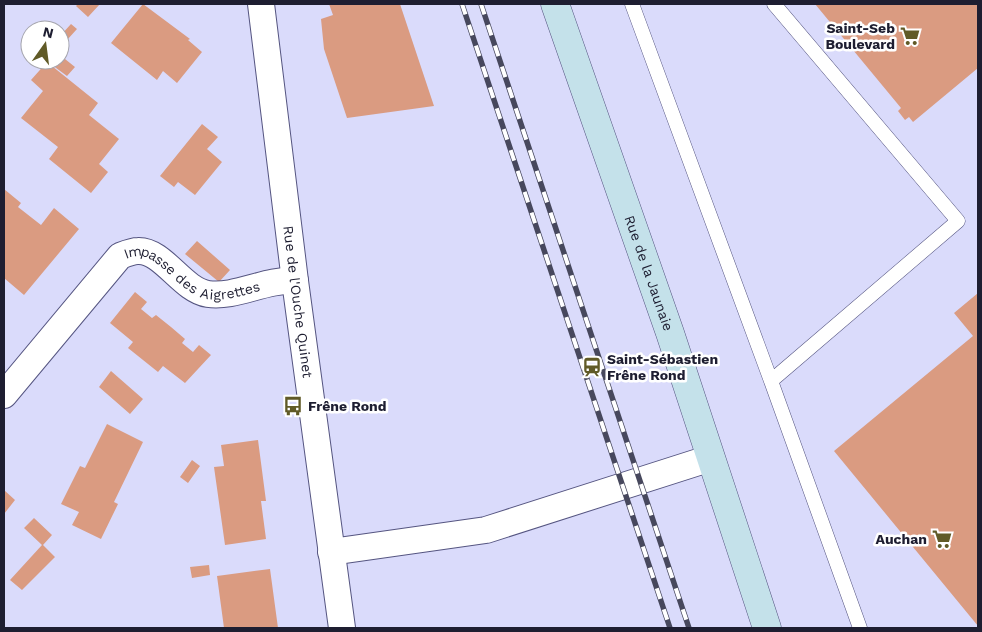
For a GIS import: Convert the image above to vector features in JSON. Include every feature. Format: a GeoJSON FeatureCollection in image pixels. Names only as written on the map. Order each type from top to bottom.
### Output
{"type":"FeatureCollection","features":[{"type":"Feature","properties":{"kind":"main road","name":"Rue de la Jaunaie"},"geometry":{"type":"LineString","coordinates":[[554,4],[664,314],[767,628]]}},
{"type":"Feature","properties":{"kind":"street","name":"Rue de l'Ouche Quinet"},"geometry":{"type":"LineString","coordinates":[[261,4],[295,281],[342,628]]}},
{"type":"Feature","properties":{"kind":"street","name":"Impasse des Aigrettes"},"geometry":{"type":"LineString","coordinates":[[4,395],[120,256],[139,250],[158,257],[185,283],[208,294],[226,293],[279,280],[295,281]]}},
{"type":"Feature","properties":{"kind":"street"},"geometry":{"type":"LineString","coordinates":[[332,552],[486,530],[711,458]]}},
{"type":"Feature","properties":{"kind":"lane"},"geometry":{"type":"LineString","coordinates":[[632,4],[860,628]]}},
{"type":"Feature","properties":{"kind":"lane"},"geometry":{"type":"LineString","coordinates":[[770,381],[958,221],[774,4]]}},
{"type":"Feature","properties":{"kind":"building"},"geometry":{"type":"Polygon","coordinates":[[[78,4],[100,4],[88,17],[76,6],[78,4]]]}},
{"type":"Feature","properties":{"kind":"building"},"geometry":{"type":"Polygon","coordinates":[[[143,4],[190,39],[188,40],[202,52],[177,83],[163,71],[157,80],[111,43],[143,4]]]}},
{"type":"Feature","properties":{"kind":"building"},"geometry":{"type":"Polygon","coordinates":[[[329,4],[400,4],[434,106],[347,118],[324,49],[321,19],[333,15],[329,4]]]}},
{"type":"Feature","properties":{"kind":"building","name":"Saint-Seb Boulevard"},"geometry":{"type":"Polygon","coordinates":[[[815,4],[978,4],[978,68],[913,122],[909,117],[905,120],[898,111],[901,108],[815,4]]]}},
{"type":"Feature","properties":{"kind":"building"},"geometry":{"type":"Polygon","coordinates":[[[70,25],[77,29],[70,37],[70,25]]]}},
{"type":"Feature","properties":{"kind":"building"},"geometry":{"type":"Polygon","coordinates":[[[70,63],[75,67],[67,76],[59,70],[70,70],[70,63]]]}},
{"type":"Feature","properties":{"kind":"building"},"geometry":{"type":"Polygon","coordinates":[[[40,70],[57,70],[98,103],[89,115],[119,139],[99,164],[108,172],[91,193],[49,159],[58,147],[21,118],[43,91],[31,80],[40,70]]]}},
{"type":"Feature","properties":{"kind":"building"},"geometry":{"type":"Polygon","coordinates":[[[202,124],[218,137],[207,149],[222,162],[195,195],[178,182],[174,187],[160,176],[202,124]]]}},
{"type":"Feature","properties":{"kind":"building"},"geometry":{"type":"Polygon","coordinates":[[[4,189],[21,203],[18,207],[41,225],[54,208],[79,229],[24,295],[4,278],[4,189]]]}},
{"type":"Feature","properties":{"kind":"building"},"geometry":{"type":"Polygon","coordinates":[[[197,241],[230,270],[219,282],[185,254],[197,241]]]}},
{"type":"Feature","properties":{"kind":"building"},"geometry":{"type":"Polygon","coordinates":[[[135,292],[147,302],[141,309],[152,318],[156,315],[171,327],[185,339],[182,343],[193,352],[199,345],[211,355],[185,383],[163,366],[158,372],[128,348],[133,342],[110,323],[135,292]]]}},
{"type":"Feature","properties":{"kind":"building","name":"Auchan"},"geometry":{"type":"Polygon","coordinates":[[[978,293],[978,626],[834,451],[973,336],[954,313],[978,293]]]}},
{"type":"Feature","properties":{"kind":"building"},"geometry":{"type":"Polygon","coordinates":[[[111,371],[143,399],[130,414],[99,387],[111,371]]]}},
{"type":"Feature","properties":{"kind":"building"},"geometry":{"type":"Polygon","coordinates":[[[107,424],[143,442],[114,502],[118,504],[101,539],[72,525],[79,512],[61,504],[80,466],[85,468],[107,424]]]}},
{"type":"Feature","properties":{"kind":"building"},"geometry":{"type":"Polygon","coordinates":[[[258,440],[266,501],[261,501],[266,539],[225,545],[214,467],[224,466],[221,445],[258,440]]]}},
{"type":"Feature","properties":{"kind":"building"},"geometry":{"type":"Polygon","coordinates":[[[192,460],[200,466],[188,483],[180,477],[192,460]]]}},
{"type":"Feature","properties":{"kind":"building"},"geometry":{"type":"Polygon","coordinates":[[[4,490],[15,500],[4,514],[4,490]]]}},
{"type":"Feature","properties":{"kind":"building"},"geometry":{"type":"Polygon","coordinates":[[[34,518],[52,535],[43,545],[55,557],[22,590],[10,580],[42,545],[24,528],[34,518]]]}},
{"type":"Feature","properties":{"kind":"building"},"geometry":{"type":"Polygon","coordinates":[[[209,565],[210,575],[192,578],[190,567],[209,565]]]}},
{"type":"Feature","properties":{"kind":"building"},"geometry":{"type":"Polygon","coordinates":[[[270,569],[278,628],[224,628],[217,576],[270,569]]]}},
{"type":"Feature","properties":{"kind":"railway"},"geometry":{"type":"LineString","coordinates":[[462,4],[670,628]]}},
{"type":"Feature","properties":{"kind":"railway"},"geometry":{"type":"LineString","coordinates":[[481,4],[689,628]]}},
{"type":"Feature","properties":{"kind":"place","name":"Saint-Seb Boulevard"},"geometry":{"type":"Point","coordinates":[910,36]}},
{"type":"Feature","properties":{"kind":"place","name":"Saint-Sébastien Frêne Rond"},"geometry":{"type":"Point","coordinates":[592,367]}},
{"type":"Feature","properties":{"kind":"place","name":"Frêne Rond"},"geometry":{"type":"Point","coordinates":[293,406]}},
{"type":"Feature","properties":{"kind":"place","name":"Auchan"},"geometry":{"type":"Point","coordinates":[942,539]}}]}
